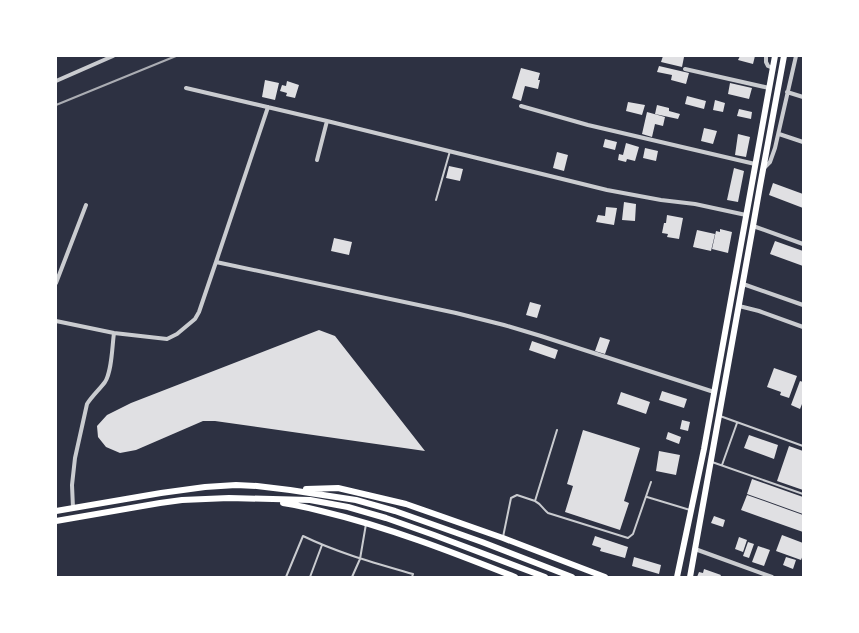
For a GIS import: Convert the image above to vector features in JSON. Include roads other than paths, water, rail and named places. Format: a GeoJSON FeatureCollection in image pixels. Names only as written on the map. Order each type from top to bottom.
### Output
{"type":"FeatureCollection","features":[{"type":"Feature","properties":{"kind":"main road"},"geometry":{"type":"LineString","coordinates":[[677,577],[704,449],[775,56]]}},
{"type":"Feature","properties":{"kind":"main road"},"geometry":{"type":"LineString","coordinates":[[692,577],[719,416],[784,56]]}},
{"type":"Feature","properties":{"kind":"main road"},"geometry":{"type":"LineString","coordinates":[[56,511],[204,487],[258,486],[290,490],[356,500],[395,511],[482,542],[572,577]]}},
{"type":"Feature","properties":{"kind":"main road"},"geometry":{"type":"LineString","coordinates":[[290,490],[338,488],[406,504],[503,538],[605,577]]}},
{"type":"Feature","properties":{"kind":"main road"},"geometry":{"type":"LineString","coordinates":[[56,521],[160,502],[182,500],[229,498],[310,500],[375,514],[545,577]]}},
{"type":"Feature","properties":{"kind":"main road"},"geometry":{"type":"LineString","coordinates":[[267,499],[366,523],[425,543],[515,577]]}},
{"type":"Feature","properties":{"kind":"main road"},"geometry":{"type":"LineString","coordinates":[[673,577],[682,557]]}},
{"type":"Feature","properties":{"kind":"street"},"geometry":{"type":"LineString","coordinates":[[56,81],[113,56]]}},
{"type":"Feature","properties":{"kind":"street"},"geometry":{"type":"LineString","coordinates":[[766,56],[766,62],[768,66],[772,68]]}},
{"type":"Feature","properties":{"kind":"street"},"geometry":{"type":"LineString","coordinates":[[763,170],[770,162],[775,148],[796,56]]}},
{"type":"Feature","properties":{"kind":"street"},"geometry":{"type":"LineString","coordinates":[[685,69],[769,88]]}},
{"type":"Feature","properties":{"kind":"street"},"geometry":{"type":"LineString","coordinates":[[186,88],[607,190],[661,200],[695,204],[746,215]]}},
{"type":"Feature","properties":{"kind":"street"},"geometry":{"type":"LineString","coordinates":[[788,92],[803,97]]}},
{"type":"Feature","properties":{"kind":"street"},"geometry":{"type":"LineString","coordinates":[[521,106],[588,124],[755,164]]}},
{"type":"Feature","properties":{"kind":"street"},"geometry":{"type":"LineString","coordinates":[[56,320],[114,333],[167,339],[177,334],[195,319],[199,312],[268,107]]}},
{"type":"Feature","properties":{"kind":"street"},"geometry":{"type":"LineString","coordinates":[[773,114],[783,115]]}},
{"type":"Feature","properties":{"kind":"street"},"geometry":{"type":"LineString","coordinates":[[317,160],[326,121]]}},
{"type":"Feature","properties":{"kind":"street"},"geometry":{"type":"LineString","coordinates":[[779,134],[803,142]]}},
{"type":"Feature","properties":{"kind":"street"},"geometry":{"type":"LineString","coordinates":[[56,283],[86,205]]}},
{"type":"Feature","properties":{"kind":"street"},"geometry":{"type":"LineString","coordinates":[[753,226],[803,244]]}},
{"type":"Feature","properties":{"kind":"street"},"geometry":{"type":"LineString","coordinates":[[216,262],[449,311],[541,336],[714,392]]}},
{"type":"Feature","properties":{"kind":"street"},"geometry":{"type":"LineString","coordinates":[[743,284],[803,305]]}},
{"type":"Feature","properties":{"kind":"street"},"geometry":{"type":"LineString","coordinates":[[739,306],[759,311],[803,327]]}},
{"type":"Feature","properties":{"kind":"street"},"geometry":{"type":"LineString","coordinates":[[73,508],[72,485],[74,458],[87,404],[104,383],[109,374],[114,333]]}},
{"type":"Feature","properties":{"kind":"street"},"geometry":{"type":"LineString","coordinates":[[695,552],[772,577]]}},
{"type":"Feature","properties":{"kind":"lane"},"geometry":{"type":"LineString","coordinates":[[436,200],[450,151]]}},
{"type":"Feature","properties":{"kind":"lane"},"geometry":{"type":"LineString","coordinates":[[719,416],[803,446]]}},
{"type":"Feature","properties":{"kind":"lane"},"geometry":{"type":"LineString","coordinates":[[722,466],[737,423]]}},
{"type":"Feature","properties":{"kind":"lane"},"geometry":{"type":"LineString","coordinates":[[535,501],[557,430]]}},
{"type":"Feature","properties":{"kind":"lane"},"geometry":{"type":"LineString","coordinates":[[711,462],[803,494]]}},
{"type":"Feature","properties":{"kind":"lane"},"geometry":{"type":"LineString","coordinates":[[503,538],[511,498],[517,495],[535,501],[548,513],[628,538],[632,534],[652,482]]}},
{"type":"Feature","properties":{"kind":"lane"},"geometry":{"type":"LineString","coordinates":[[646,496],[691,511]]}},
{"type":"Feature","properties":{"kind":"lane"},"geometry":{"type":"LineString","coordinates":[[352,577],[360,558],[366,523]]}},
{"type":"Feature","properties":{"kind":"lane"},"geometry":{"type":"LineString","coordinates":[[286,577],[304,536],[322,545],[412,574],[412,577]]}},
{"type":"Feature","properties":{"kind":"lane"},"geometry":{"type":"LineString","coordinates":[[310,577],[322,545]]}},
{"type":"Feature","properties":{"kind":"railway"},"geometry":{"type":"LineString","coordinates":[[56,105],[176,56]]}}]}
